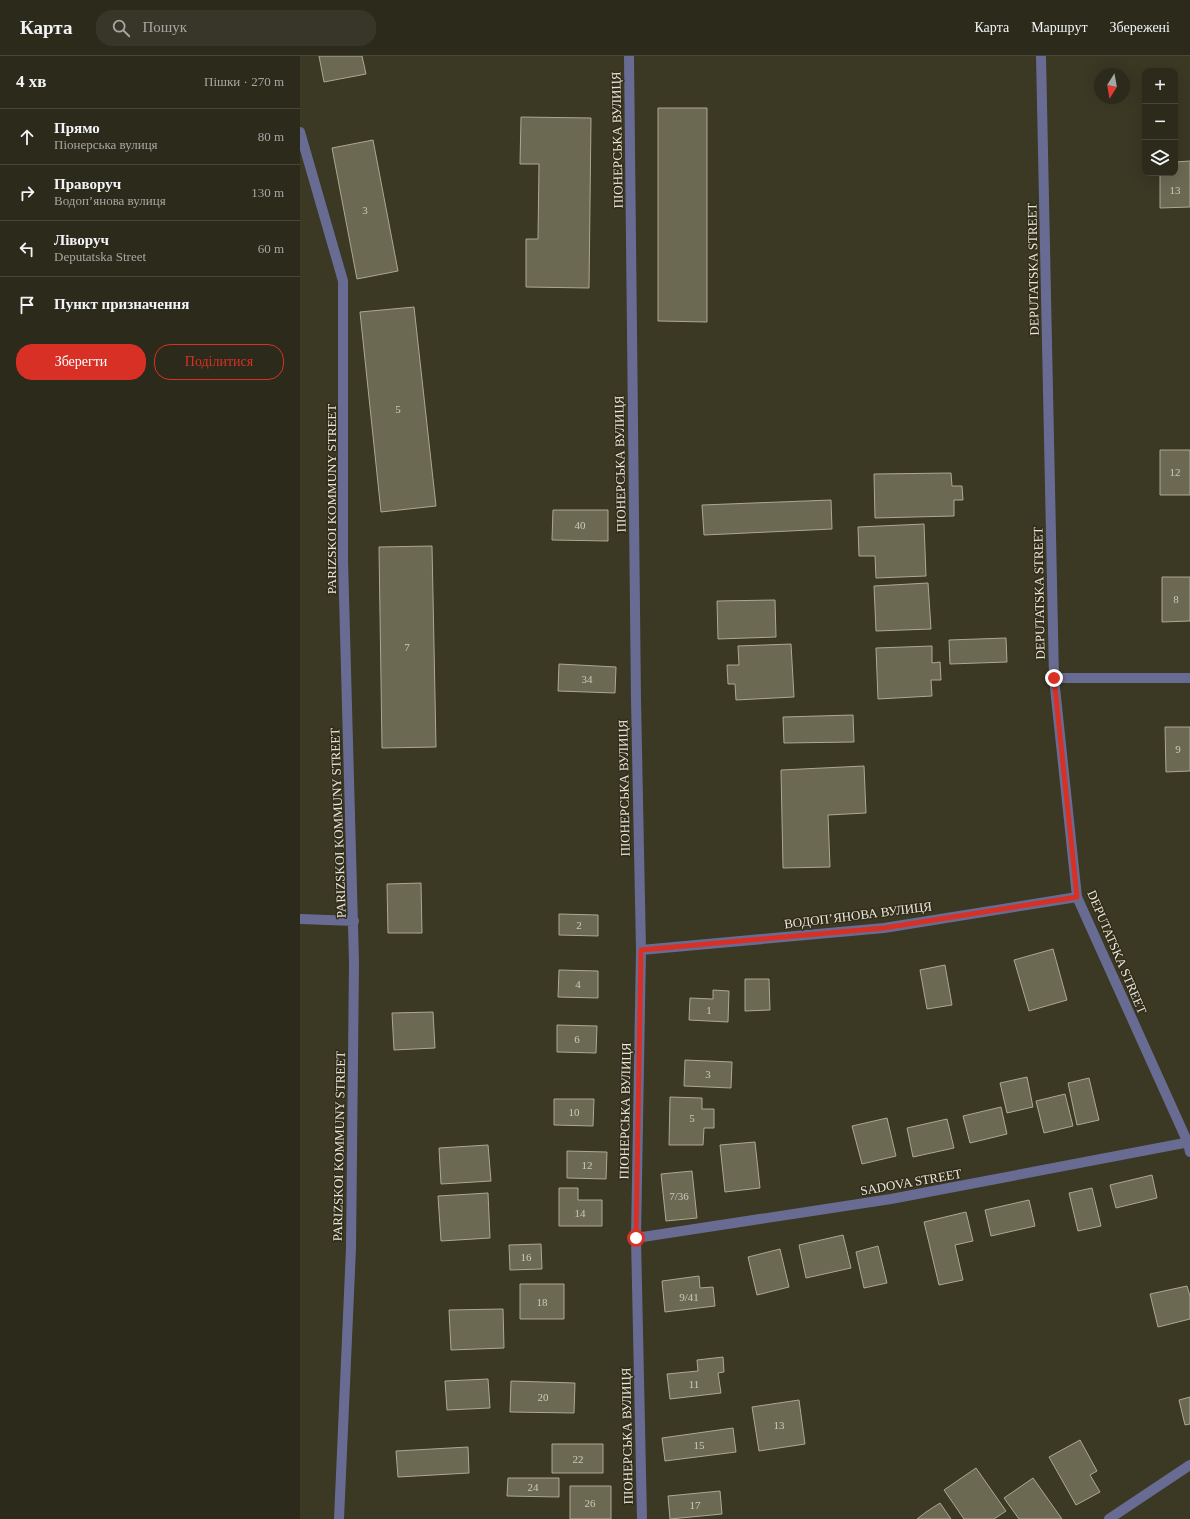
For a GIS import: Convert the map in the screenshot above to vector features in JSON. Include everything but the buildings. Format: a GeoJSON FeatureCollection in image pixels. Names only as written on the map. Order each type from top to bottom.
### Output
{"type":"FeatureCollection","features":[{"type":"Feature","properties":{"kind":"street","name":"ПІОНЕРСЬКА ВУЛИЦЯ"},"geometry":{"type":"LineString","coordinates":[[629,56],[636,700],[641,950],[636,1238],[642,1519]]}},
{"type":"Feature","properties":{"kind":"street","name":"DEPUTATSKA STREET"},"geometry":{"type":"LineString","coordinates":[[1041,56],[1054,678],[1077,897],[1189,1145]]}},
{"type":"Feature","properties":{"kind":"street","name":"PARIZSKOI KOMMUNY STREET"},"geometry":{"type":"LineString","coordinates":[[300,132],[343,281],[343,560],[354,962],[351,1248],[339,1519]]}},
{"type":"Feature","properties":{"kind":"street"},"geometry":{"type":"LineString","coordinates":[[1054,678],[1190,678]]}},
{"type":"Feature","properties":{"kind":"street","name":"ВОДОП’ЯНОВА ВУЛИЦЯ"},"geometry":{"type":"LineString","coordinates":[[641,950],[884,928],[1077,897]]}},
{"type":"Feature","properties":{"kind":"street"},"geometry":{"type":"LineString","coordinates":[[300,919],[354,921]]}},
{"type":"Feature","properties":{"kind":"street","name":"SADOVA STREET"},"geometry":{"type":"LineString","coordinates":[[636,1238],[891,1199],[1189,1145]]}},
{"type":"Feature","properties":{"kind":"street"},"geometry":{"type":"LineString","coordinates":[[1109,1519],[1190,1465]]}},
{"type":"Feature","properties":{"kind":"route"},"geometry":{"type":"LineString","coordinates":[[636,1238],[641,950],[884,928],[1077,897],[1054,678]]}}]}
